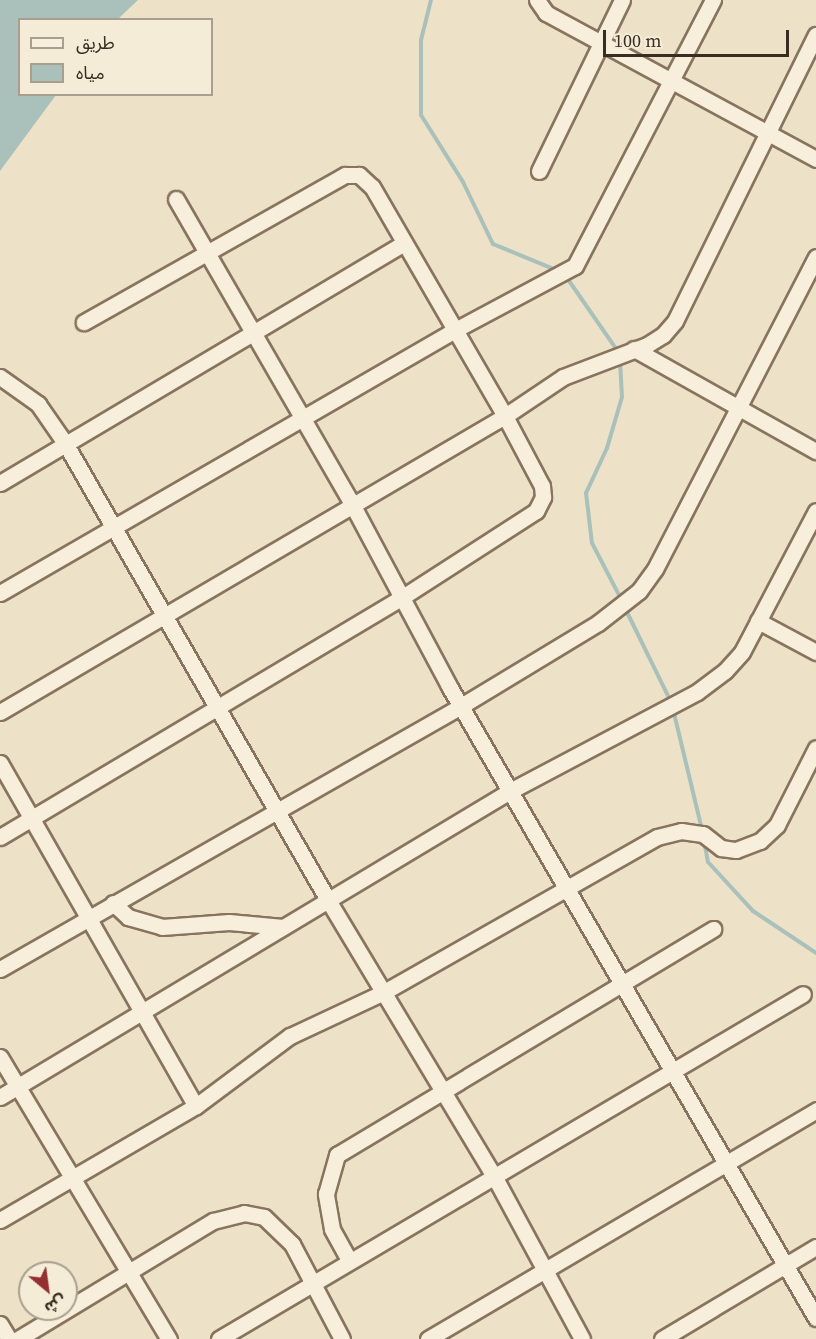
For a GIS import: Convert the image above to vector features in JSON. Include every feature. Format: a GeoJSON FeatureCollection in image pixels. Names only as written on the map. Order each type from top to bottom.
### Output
{"type":"FeatureCollection","features":[{"type":"Feature","properties":{"kind":"street"},"geometry":{"type":"LineString","coordinates":[[537,0],[546,14],[816,159]]}},
{"type":"Feature","properties":{"kind":"street"},"geometry":{"type":"LineString","coordinates":[[539,171],[622,0]]}},
{"type":"Feature","properties":{"kind":"street"},"geometry":{"type":"LineString","coordinates":[[0,592],[303,420],[455,330],[575,266],[713,0]]}},
{"type":"Feature","properties":{"kind":"street"},"geometry":{"type":"LineString","coordinates":[[0,712],[505,416],[563,377],[663,335],[675,321],[816,35]]}},
{"type":"Feature","properties":{"kind":"street"},"geometry":{"type":"LineString","coordinates":[[0,837],[401,598],[536,511],[543,497],[542,486],[505,416],[372,187],[359,175],[345,175],[84,322]]}},
{"type":"Feature","properties":{"kind":"street"},"geometry":{"type":"LineString","coordinates":[[176,199],[205,254],[353,506],[461,706],[624,983],[816,1318]]}},
{"type":"Feature","properties":{"kind":"street"},"geometry":{"type":"LineString","coordinates":[[0,483],[404,243]]}},
{"type":"Feature","properties":{"kind":"street"},"geometry":{"type":"LineString","coordinates":[[0,969],[461,706],[598,623],[639,591],[654,569],[816,257]]}},
{"type":"Feature","properties":{"kind":"street"},"geometry":{"type":"LineString","coordinates":[[634,349],[737,409],[816,451]]}},
{"type":"Feature","properties":{"kind":"street"},"geometry":{"type":"LineString","coordinates":[[0,377],[38,404],[65,443],[328,900],[494,1176],[582,1339]]}},
{"type":"Feature","properties":{"kind":"street"},"geometry":{"type":"LineString","coordinates":[[0,1097],[510,791],[696,692],[725,671],[742,652],[816,511]]}},
{"type":"Feature","properties":{"kind":"street"},"geometry":{"type":"LineString","coordinates":[[758,621],[816,652]]}},
{"type":"Feature","properties":{"kind":"street"},"geometry":{"type":"LineString","coordinates":[[0,1220],[196,1106],[290,1036],[384,992],[657,837],[681,831],[703,834],[721,848],[736,850],[760,841],[777,825],[816,748]]}},
{"type":"Feature","properties":{"kind":"street"},"geometry":{"type":"LineString","coordinates":[[0,763],[196,1106]]}},
{"type":"Feature","properties":{"kind":"street"},"geometry":{"type":"LineString","coordinates":[[113,903],[128,917],[162,927],[229,922],[282,927]]}},
{"type":"Feature","properties":{"kind":"street"},"geometry":{"type":"LineString","coordinates":[[350,1260],[330,1221],[326,1194],[333,1160],[713,929]]}},
{"type":"Feature","properties":{"kind":"street"},"geometry":{"type":"LineString","coordinates":[[219,1339],[312,1281],[803,994]]}},
{"type":"Feature","properties":{"kind":"street"},"geometry":{"type":"LineString","coordinates":[[0,1057],[70,1179],[169,1339]]}},
{"type":"Feature","properties":{"kind":"street"},"geometry":{"type":"LineString","coordinates":[[428,1339],[816,1110]]}},
{"type":"Feature","properties":{"kind":"street"},"geometry":{"type":"LineString","coordinates":[[18,1339],[213,1221],[244,1213],[264,1217],[280,1230],[312,1281],[342,1339]]}},
{"type":"Feature","properties":{"kind":"street"},"geometry":{"type":"LineString","coordinates":[[662,1339],[816,1247]]}},
{"type":"Feature","properties":{"kind":"street"},"geometry":{"type":"LineString","coordinates":[[0,1324],[9,1339]]}},
{"type":"Feature","properties":{"kind":"water"},"geometry":{"type":"Polygon","coordinates":[[[0,0],[138,0],[119,18],[18,18],[18,96],[55,96],[0,171],[0,0]]]}},
{"type":"Feature","properties":{"kind":"waterway"},"geometry":{"type":"LineString","coordinates":[[431,0],[421,40],[421,115],[463,182],[493,244],[556,270]]}},
{"type":"Feature","properties":{"kind":"waterway"},"geometry":{"type":"LineString","coordinates":[[565,275],[619,353]]}},
{"type":"Feature","properties":{"kind":"waterway"},"geometry":{"type":"LineString","coordinates":[[620,360],[622,397],[607,448],[586,493],[592,543],[621,599]]}},
{"type":"Feature","properties":{"kind":"waterway"},"geometry":{"type":"LineString","coordinates":[[624,606],[671,702]]}},
{"type":"Feature","properties":{"kind":"waterway"},"geometry":{"type":"LineString","coordinates":[[673,709],[702,830]]}},
{"type":"Feature","properties":{"kind":"waterway"},"geometry":{"type":"LineString","coordinates":[[704,840],[708,862],[753,911],[816,953]]}}]}
